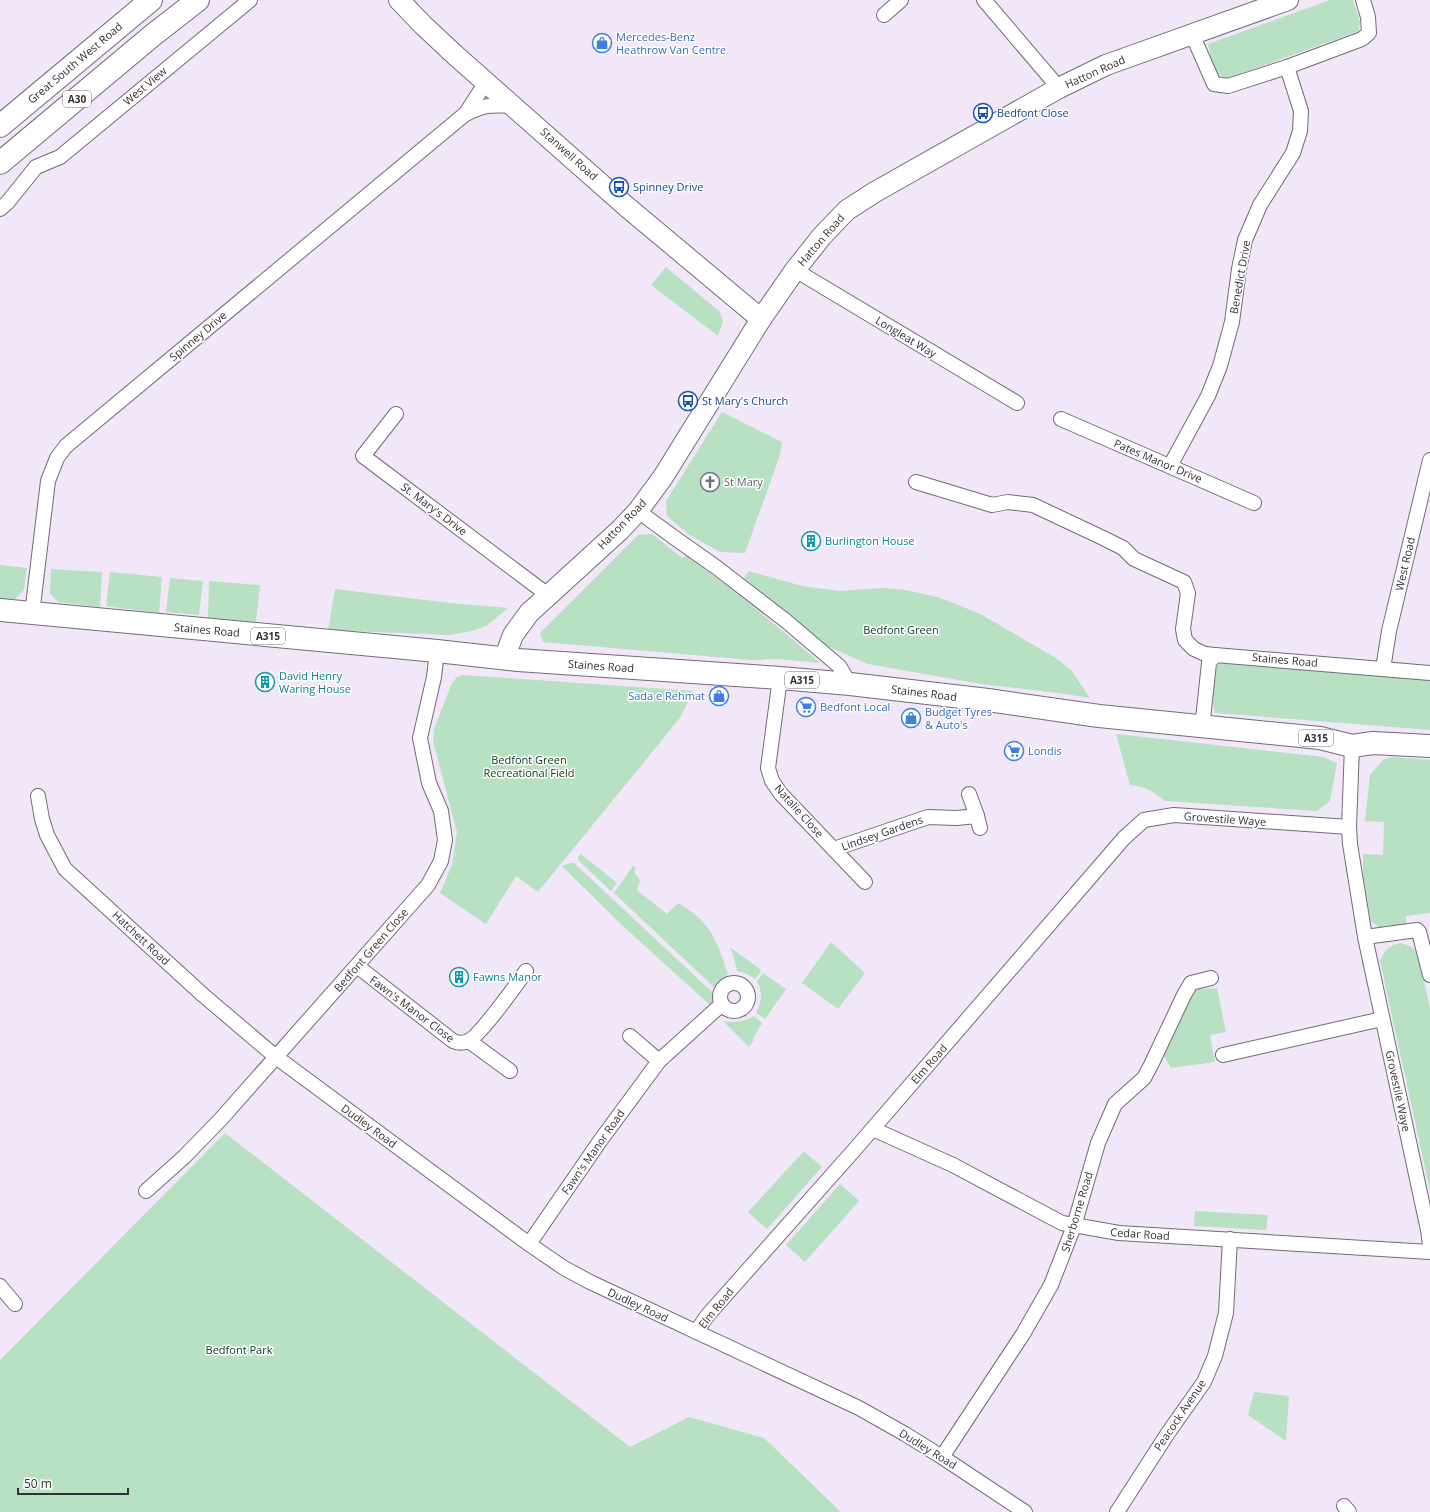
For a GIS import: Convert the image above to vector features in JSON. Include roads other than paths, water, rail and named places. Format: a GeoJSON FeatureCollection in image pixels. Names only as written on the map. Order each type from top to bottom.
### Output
{"type":"FeatureCollection","features":[{"type":"Feature","properties":{"kind":"main road","name":"Great South West Road"},"geometry":{"type":"LineString","coordinates":[[0,126],[150,0]]}},
{"type":"Feature","properties":{"kind":"main road","name":"A30"},"geometry":{"type":"LineString","coordinates":[[0,163],[153,35],[198,0]]}},
{"type":"Feature","properties":{"kind":"main road","name":"Staines Road"},"geometry":{"type":"LineString","coordinates":[[0,610],[437,651],[504,659],[850,684],[988,700],[1070,713],[1202,728],[1320,738],[1352,746],[1373,743],[1430,746]]}},
{"type":"Feature","properties":{"kind":"street","name":"West View"},"geometry":{"type":"LineString","coordinates":[[0,208],[7,203],[36,167],[60,157],[250,0]]}},
{"type":"Feature","properties":{"kind":"street","name":"Stanwell Road"},"geometry":{"type":"LineString","coordinates":[[400,0],[423,25],[627,207],[761,319]]}},
{"type":"Feature","properties":{"kind":"street"},"geometry":{"type":"LineString","coordinates":[[884,16],[901,0]]}},
{"type":"Feature","properties":{"kind":"street"},"geometry":{"type":"LineString","coordinates":[[984,0],[1059,88]]}},
{"type":"Feature","properties":{"kind":"street","name":"Hatton Road"},"geometry":{"type":"LineString","coordinates":[[504,659],[513,635],[529,613],[638,512],[663,477],[761,319],[795,270],[822,236],[847,210],[874,192],[1059,88],[1106,65],[1288,0]]}},
{"type":"Feature","properties":{"kind":"street"},"geometry":{"type":"LineString","coordinates":[[1192,34],[1214,84],[1228,86],[1287,67],[1362,39],[1369,33],[1368,17],[1363,0]]}},
{"type":"Feature","properties":{"kind":"street","name":"Benedict Drive"},"geometry":{"type":"LineString","coordinates":[[1170,466],[1208,396],[1220,366],[1232,322],[1239,269],[1245,240],[1260,205],[1294,153],[1300,131],[1301,111],[1287,67]]}},
{"type":"Feature","properties":{"kind":"street","name":"Spinney Drive"},"geometry":{"type":"LineString","coordinates":[[464,115],[486,82]]}},
{"type":"Feature","properties":{"kind":"street","name":"Spinney Drive"},"geometry":{"type":"LineString","coordinates":[[32,614],[48,481],[57,458],[66,446],[464,115],[479,107],[493,105],[514,106]]}},
{"type":"Feature","properties":{"kind":"street"},"geometry":{"type":"LineString","coordinates":[[22,146],[36,167]]}},
{"type":"Feature","properties":{"kind":"street","name":"Longleat Way"},"geometry":{"type":"LineString","coordinates":[[795,270],[1017,403]]}},
{"type":"Feature","properties":{"kind":"street","name":"St. Mary's Drive"},"geometry":{"type":"LineString","coordinates":[[396,414],[363,456],[548,594]]}},
{"type":"Feature","properties":{"kind":"street","name":"Pates Manor Drive"},"geometry":{"type":"LineString","coordinates":[[1061,419],[1254,503]]}},
{"type":"Feature","properties":{"kind":"street","name":"West Road"},"geometry":{"type":"LineString","coordinates":[[1382,669],[1389,632],[1430,460]]}},
{"type":"Feature","properties":{"kind":"street","name":"Staines Road"},"geometry":{"type":"LineString","coordinates":[[916,482],[992,505],[1008,502],[1033,505],[1123,548],[1134,559],[1184,582],[1188,593],[1183,629],[1185,640],[1194,649],[1205,654],[1430,673]]}},
{"type":"Feature","properties":{"kind":"street"},"geometry":{"type":"LineString","coordinates":[[638,512],[716,566],[786,621],[839,666],[850,684]]}},
{"type":"Feature","properties":{"kind":"street","name":"Bedfont Green Close"},"geometry":{"type":"LineString","coordinates":[[146,1191],[190,1151],[221,1119],[428,886],[441,861],[445,840],[442,811],[429,783],[420,738],[434,677],[437,651]]}},
{"type":"Feature","properties":{"kind":"street"},"geometry":{"type":"LineString","coordinates":[[1202,728],[1209,663],[1215,654]]}},
{"type":"Feature","properties":{"kind":"street","name":"Natalie Close"},"geometry":{"type":"LineString","coordinates":[[780,678],[768,768],[772,781],[781,794],[865,882]]}},
{"type":"Feature","properties":{"kind":"street","name":"Grovestile Waye"},"geometry":{"type":"LineString","coordinates":[[1352,746],[1349,827],[1350,844],[1382,1019],[1430,1245]]}},
{"type":"Feature","properties":{"kind":"street","name":"Lindsey Gardens"},"geometry":{"type":"LineString","coordinates":[[834,849],[928,817],[956,818],[979,822],[969,794]]}},
{"type":"Feature","properties":{"kind":"street","name":"Hatchett Road"},"geometry":{"type":"LineString","coordinates":[[38,796],[42,819],[47,835],[66,869],[203,995],[276,1058]]}},
{"type":"Feature","properties":{"kind":"street","name":"Grovestile Waye"},"geometry":{"type":"LineString","coordinates":[[1174,815],[1349,827]]}},
{"type":"Feature","properties":{"kind":"street","name":"Elm Road"},"geometry":{"type":"LineString","coordinates":[[696,1332],[707,1316],[873,1129],[1124,838],[1144,820],[1174,815]]}},
{"type":"Feature","properties":{"kind":"street"},"geometry":{"type":"LineString","coordinates":[[1366,937],[1417,930],[1419,932],[1430,975]]}},
{"type":"Feature","properties":{"kind":"street","name":"Fawn's Manor Close"},"geometry":{"type":"LineString","coordinates":[[357,966],[453,1041],[461,1043],[470,1041],[479,1032],[526,971]]}},
{"type":"Feature","properties":{"kind":"street","name":"Sherborne Road"},"geometry":{"type":"LineString","coordinates":[[942,1457],[1023,1334],[1051,1285],[1074,1226],[1098,1143],[1115,1104],[1144,1078],[1191,983],[1211,978]]}},
{"type":"Feature","properties":{"kind":"street","name":"Fawn's Manor Road"},"geometry":{"type":"LineString","coordinates":[[529,1244],[600,1141],[659,1061],[722,1004]]}},
{"type":"Feature","properties":{"kind":"street"},"geometry":{"type":"LineString","coordinates":[[1223,1055],[1382,1019]]}},
{"type":"Feature","properties":{"kind":"street"},"geometry":{"type":"LineString","coordinates":[[630,1036],[659,1061]]}},
{"type":"Feature","properties":{"kind":"street","name":"Fawn's Manor Close"},"geometry":{"type":"LineString","coordinates":[[470,1041],[510,1071]]}},
{"type":"Feature","properties":{"kind":"street","name":"Dudley Road"},"geometry":{"type":"LineString","coordinates":[[276,1058],[529,1244],[564,1268],[696,1332],[860,1408],[942,1457],[1025,1512]]}},
{"type":"Feature","properties":{"kind":"street","name":"Cedar Road"},"geometry":{"type":"LineString","coordinates":[[873,1129],[952,1165],[1062,1223],[1074,1226],[1119,1233],[1430,1252]]}},
{"type":"Feature","properties":{"kind":"street","name":"Peacock Avenue"},"geometry":{"type":"LineString","coordinates":[[1117,1512],[1168,1433],[1204,1382],[1215,1356],[1226,1313],[1230,1239]]}},
{"type":"Feature","properties":{"kind":"street"},"geometry":{"type":"LineString","coordinates":[[0,1286],[15,1304]]}},
{"type":"Feature","properties":{"kind":"place","name":"Mercedes-Benz Heathrow Van Centre"},"geometry":{"type":"Point","coordinates":[602,43]}},
{"type":"Feature","properties":{"kind":"place","name":"Bedfont Close"},"geometry":{"type":"Point","coordinates":[983,113]}},
{"type":"Feature","properties":{"kind":"place","name":"Spinney Drive"},"geometry":{"type":"Point","coordinates":[619,187]}},
{"type":"Feature","properties":{"kind":"place","name":"St Mary's Church"},"geometry":{"type":"Point","coordinates":[688,401]}},
{"type":"Feature","properties":{"kind":"place","name":"St Mary"},"geometry":{"type":"Point","coordinates":[710,482]}},
{"type":"Feature","properties":{"kind":"place","name":"Burlington House"},"geometry":{"type":"Point","coordinates":[811,541]}},
{"type":"Feature","properties":{"kind":"place","name":"David Henry Waring House"},"geometry":{"type":"Point","coordinates":[265,682]}},
{"type":"Feature","properties":{"kind":"place","name":"Sada e Rehmat"},"geometry":{"type":"Point","coordinates":[719,696]}},
{"type":"Feature","properties":{"kind":"place","name":"Bedfont Local"},"geometry":{"type":"Point","coordinates":[806,707]}},
{"type":"Feature","properties":{"kind":"place","name":"Budget Tyres & Auto's"},"geometry":{"type":"Point","coordinates":[911,718]}},
{"type":"Feature","properties":{"kind":"place","name":"Londis"},"geometry":{"type":"Point","coordinates":[1014,751]}},
{"type":"Feature","properties":{"kind":"place","name":"Fawns Manor"},"geometry":{"type":"Point","coordinates":[459,977]}},
{"type":"Feature","properties":{"kind":"park label","name":"Bedfont Green"},"geometry":{"type":"Point","coordinates":[901,630]}},
{"type":"Feature","properties":{"kind":"park label","name":"Bedfont Green Recreational Field"},"geometry":{"type":"Point","coordinates":[529,766]}},
{"type":"Feature","properties":{"kind":"park label","name":"Bedfont Park"},"geometry":{"type":"Point","coordinates":[239,1350]}}]}
